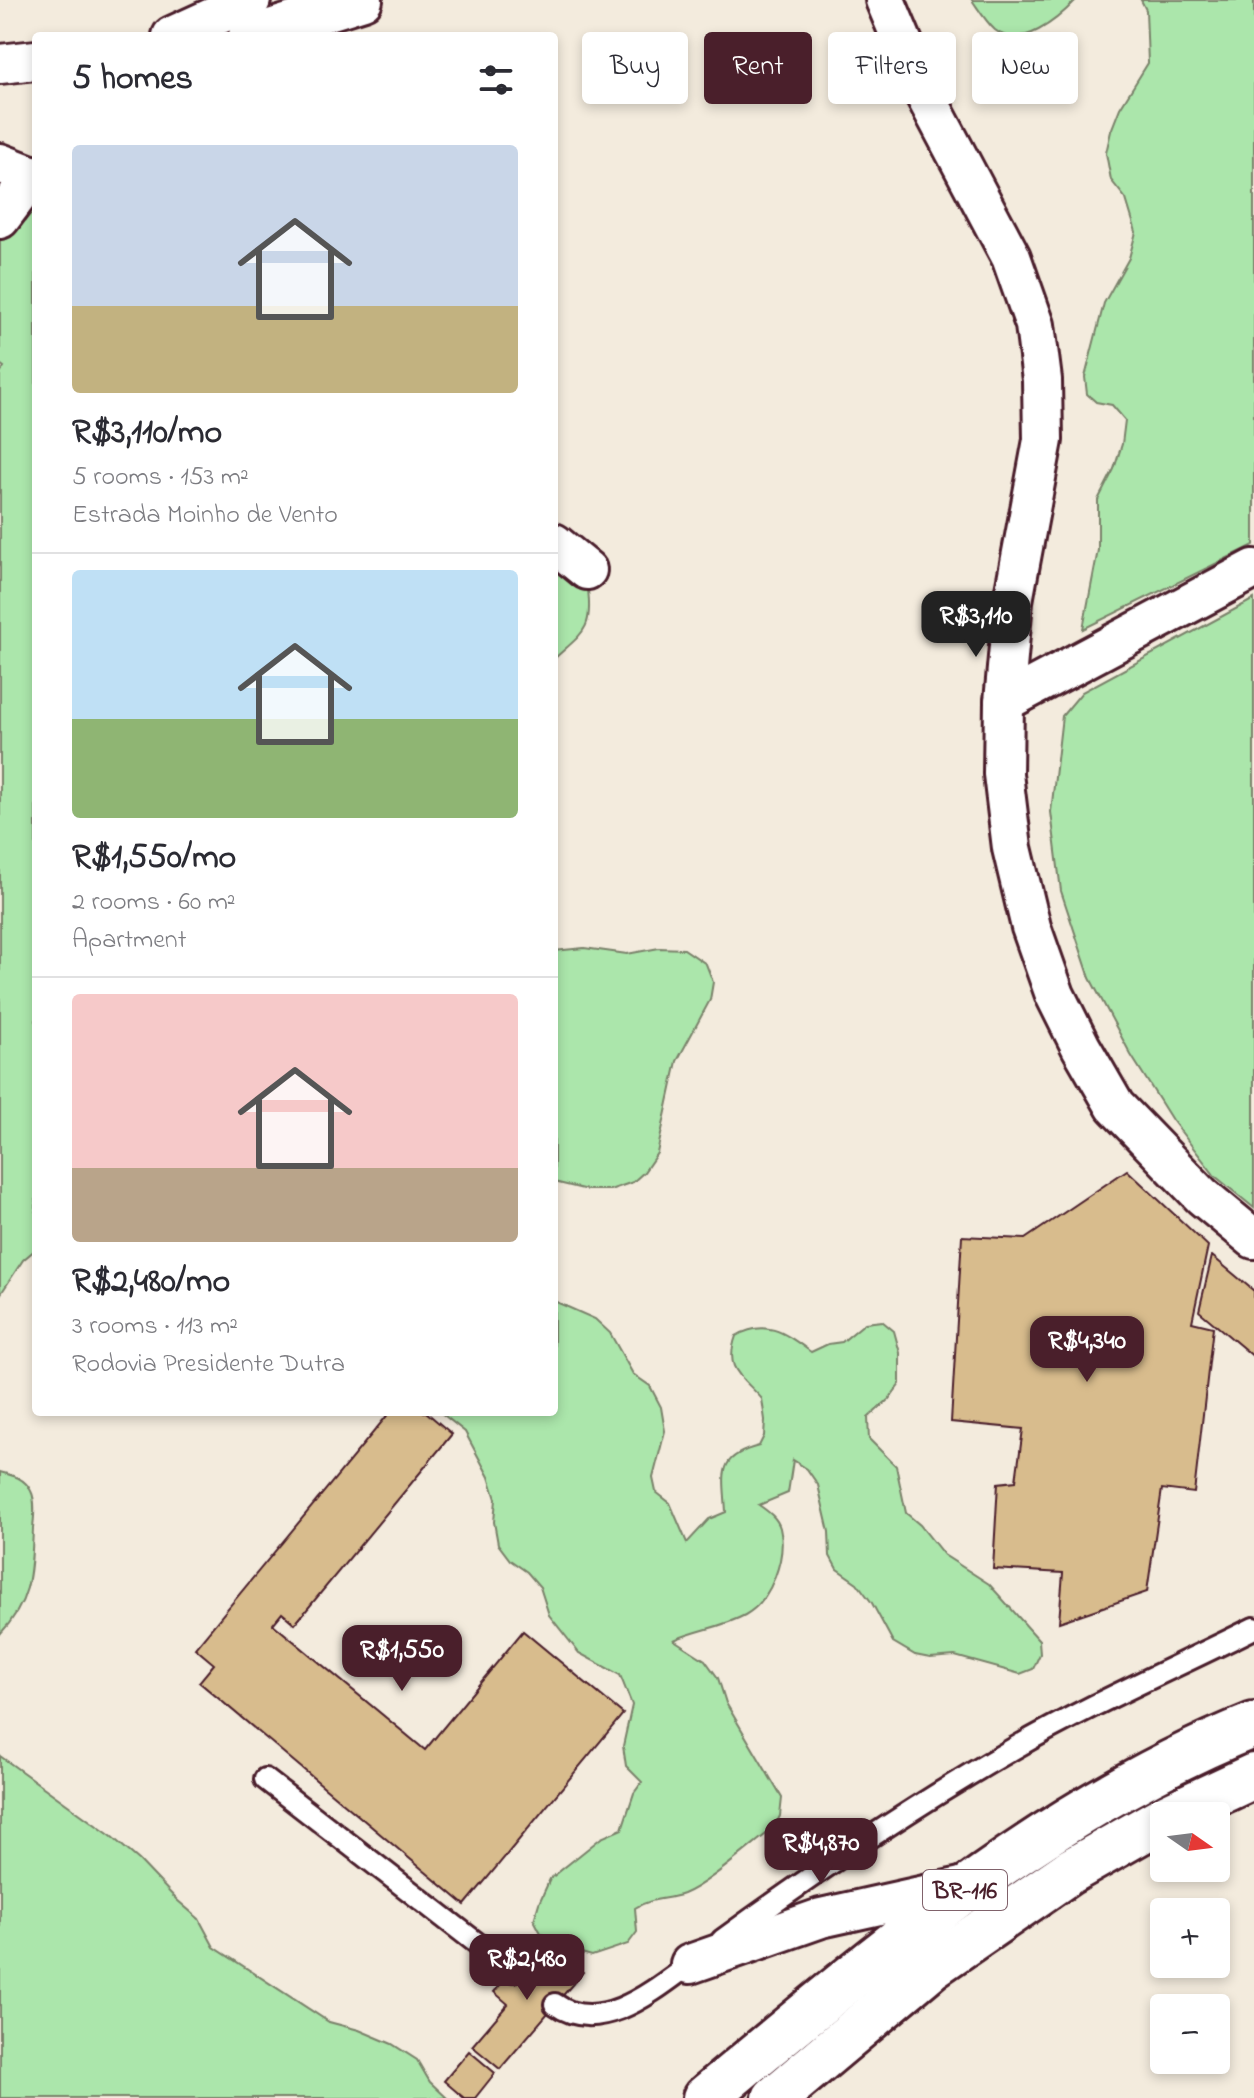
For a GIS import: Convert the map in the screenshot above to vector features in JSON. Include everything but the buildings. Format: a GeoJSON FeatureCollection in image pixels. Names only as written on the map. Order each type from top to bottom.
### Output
{"type":"FeatureCollection","features":[{"type":"Feature","properties":{"kind":"highway","name":"BR-116"},"geometry":{"type":"LineString","coordinates":[[705,2098],[832,1992],[1007,1858],[1122,1787],[1254,1725]]}},
{"type":"Feature","properties":{"kind":"highway","name":"BR-116"},"geometry":{"type":"LineString","coordinates":[[1198,1802],[1254,1776]]}},
{"type":"Feature","properties":{"kind":"highway","name":"BR-116"},"geometry":{"type":"LineString","coordinates":[[775,2098],[931,1967],[1069,1872],[1150,1826]]}},
{"type":"Feature","properties":{"kind":"street"},"geometry":{"type":"LineString","coordinates":[[181,32],[251,0]]}},
{"type":"Feature","properties":{"kind":"street"},"geometry":{"type":"LineString","coordinates":[[261,32],[363,0]]}},
{"type":"Feature","properties":{"kind":"street"},"geometry":{"type":"LineString","coordinates":[[885,0],[924,93],[1011,257],[1035,325],[1042,380],[1043,440],[1013,601],[1004,702],[1003,774],[1012,848],[1031,927],[1055,995],[1115,1106],[1202,1196],[1254,1239]]}},
{"type":"Feature","properties":{"kind":"street"},"geometry":{"type":"LineString","coordinates":[[0,64],[32,60]]}},
{"type":"Feature","properties":{"kind":"street"},"geometry":{"type":"LineString","coordinates":[[0,219],[23,172]]}},
{"type":"Feature","properties":{"kind":"street"},"geometry":{"type":"LineString","coordinates":[[558,546],[587,570]]}},
{"type":"Feature","properties":{"kind":"street"},"geometry":{"type":"LineString","coordinates":[[1004,702],[1254,569]]}},
{"type":"Feature","properties":{"kind":"street"},"geometry":{"type":"LineString","coordinates":[[690,1964],[821,1918],[973,1884]]}},
{"type":"Feature","properties":{"kind":"lane"},"geometry":{"type":"LineString","coordinates":[[555,2004],[586,2015],[615,2012],[690,1964],[798,1885],[1015,1747],[1254,1628]]}},
{"type":"Feature","properties":{"kind":"lane"},"geometry":{"type":"LineString","coordinates":[[265,1779],[513,1971]]}},
{"type":"Feature","properties":{"kind":"green space"},"geometry":{"type":"Polygon","coordinates":[[[972,0],[1076,0],[1059,16],[1034,32],[998,32],[972,0]]]}},
{"type":"Feature","properties":{"kind":"green space"},"geometry":{"type":"Polygon","coordinates":[[[1141,0],[1254,0],[1254,545],[1083,629],[1098,550],[1098,500],[1114,469],[1125,420],[1112,405],[1096,402],[1087,394],[1085,377],[1104,303],[1129,258],[1136,232],[1126,199],[1111,180],[1106,153],[1120,108],[1148,63],[1146,10],[1141,0]]]}},
{"type":"Feature","properties":{"kind":"green space"},"geometry":{"type":"Polygon","coordinates":[[[32,201],[32,1252],[23,1260],[0,1295],[0,373],[4,367],[0,364],[0,239],[32,201]]]}},
{"type":"Feature","properties":{"kind":"green space"},"geometry":{"type":"Polygon","coordinates":[[[558,564],[588,590],[587,623],[558,655],[558,564]]]}},
{"type":"Feature","properties":{"kind":"green space"},"geometry":{"type":"Polygon","coordinates":[[[1254,599],[1254,1208],[1215,1176],[1172,1120],[1131,1055],[1090,978],[1061,891],[1051,812],[1062,716],[1082,692],[1254,599]]]}},
{"type":"Feature","properties":{"kind":"green space"},"geometry":{"type":"Polygon","coordinates":[[[584,948],[627,954],[659,948],[684,949],[706,964],[713,982],[710,1000],[677,1061],[657,1153],[633,1182],[610,1190],[587,1190],[558,1183],[558,951],[584,948]]]}},
{"type":"Feature","properties":{"kind":"green space"},"geometry":{"type":"Polygon","coordinates":[[[558,1303],[595,1319],[610,1333],[633,1374],[650,1386],[661,1407],[665,1431],[653,1478],[656,1492],[670,1503],[687,1543],[709,1519],[726,1512],[724,1477],[729,1461],[745,1450],[759,1446],[764,1436],[762,1399],[733,1365],[736,1336],[757,1328],[767,1328],[784,1334],[811,1352],[842,1342],[865,1323],[882,1321],[894,1331],[900,1353],[900,1384],[868,1418],[869,1439],[896,1466],[906,1513],[944,1555],[989,1584],[1039,1640],[1040,1654],[1033,1669],[1020,1674],[955,1656],[930,1658],[915,1655],[893,1642],[857,1583],[837,1569],[830,1556],[829,1532],[818,1485],[807,1469],[793,1460],[788,1493],[759,1505],[777,1521],[782,1539],[779,1565],[762,1600],[737,1619],[674,1640],[705,1660],[718,1678],[726,1703],[782,1798],[780,1816],[774,1828],[693,1889],[635,1908],[637,1932],[628,1944],[592,1956],[570,1950],[541,1933],[534,1920],[550,1879],[601,1838],[622,1829],[634,1793],[642,1782],[626,1766],[623,1746],[632,1705],[620,1675],[579,1653],[549,1615],[540,1587],[527,1572],[510,1560],[498,1544],[494,1522],[496,1499],[489,1477],[465,1432],[445,1416],[558,1416],[558,1303]]]}},
{"type":"Feature","properties":{"kind":"green space"},"geometry":{"type":"Polygon","coordinates":[[[0,1472],[25,1483],[33,1495],[34,1509],[28,1585],[18,1609],[0,1634],[0,1472]]]}},
{"type":"Feature","properties":{"kind":"green space"},"geometry":{"type":"Polygon","coordinates":[[[0,1756],[111,1836],[139,1860],[199,1919],[214,1947],[329,2022],[392,2044],[417,2060],[430,2082],[447,2098],[0,2098],[0,1756]]]}}]}
